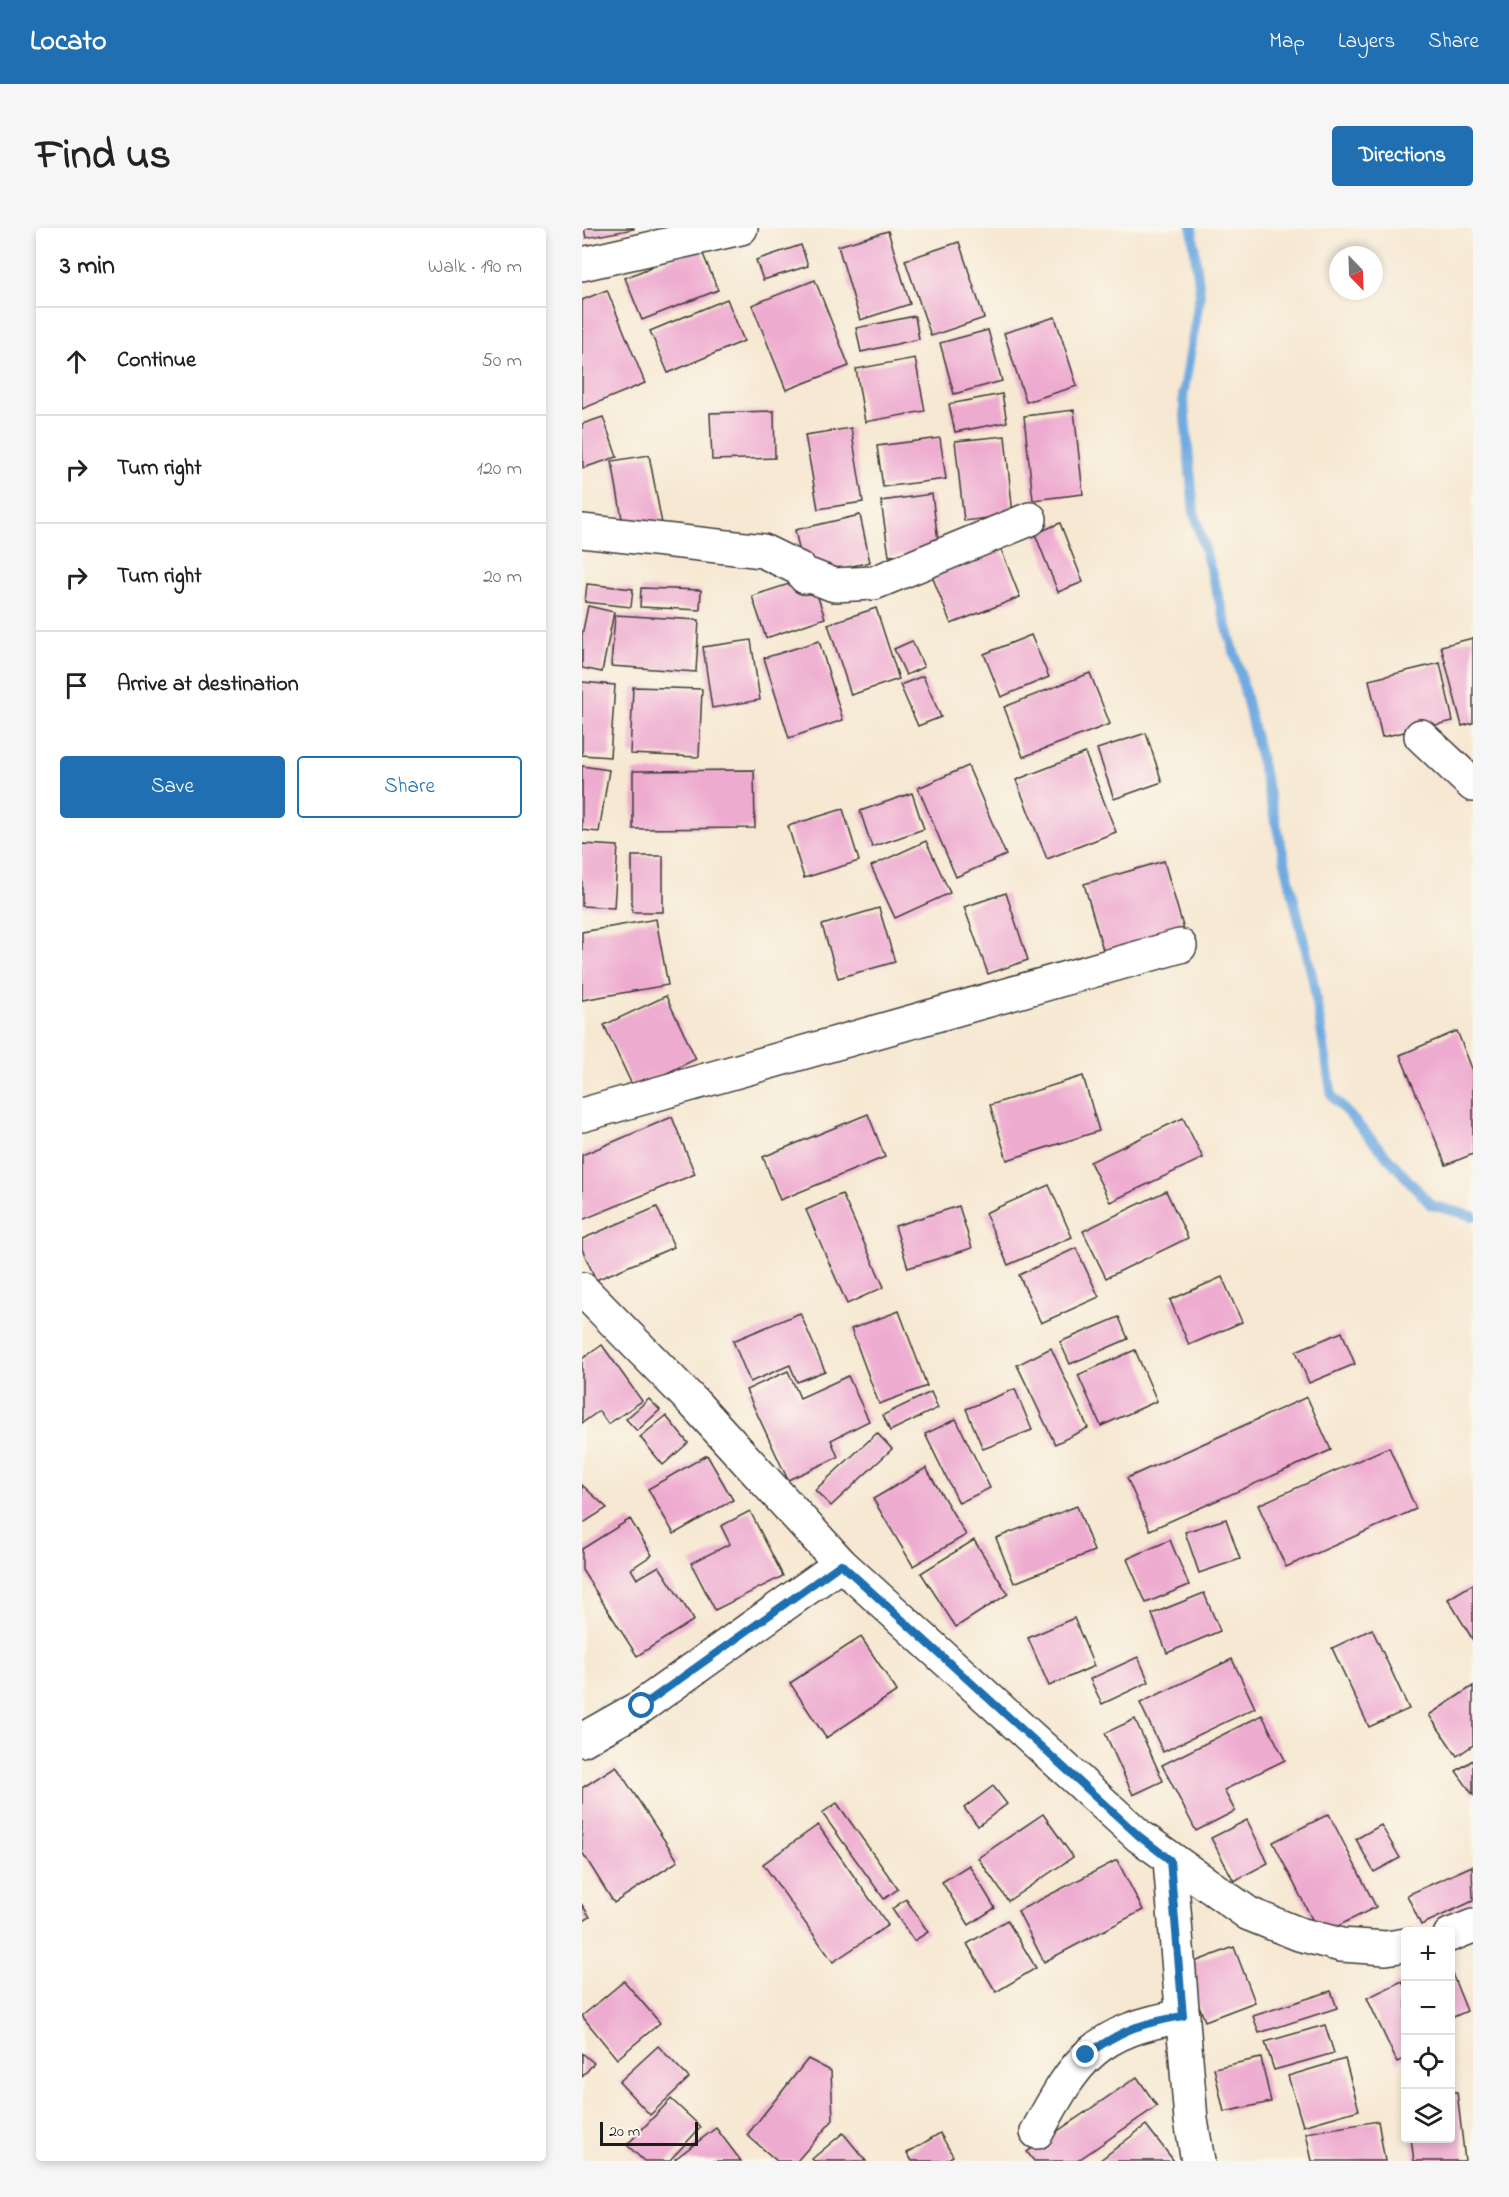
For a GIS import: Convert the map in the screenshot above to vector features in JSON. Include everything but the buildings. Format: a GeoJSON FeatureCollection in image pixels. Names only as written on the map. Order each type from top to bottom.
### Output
{"type":"FeatureCollection","features":[{"type":"Feature","properties":{"kind":"street"},"geometry":{"type":"LineString","coordinates":[[582,264],[741,228]]}},
{"type":"Feature","properties":{"kind":"street"},"geometry":{"type":"LineString","coordinates":[[582,531],[763,551],[800,569],[805,578],[811,576],[834,585],[874,583],[1030,519]]}},
{"type":"Feature","properties":{"kind":"street"},"geometry":{"type":"LineString","coordinates":[[1421,736],[1473,785]]}},
{"type":"Feature","properties":{"kind":"street"},"geometry":{"type":"LineString","coordinates":[[582,1114],[1180,946]]}},
{"type":"Feature","properties":{"kind":"street"},"geometry":{"type":"LineString","coordinates":[[582,1289],[647,1353],[841,1564],[1139,1836],[1170,1860],[1250,1914],[1299,1934],[1341,1945],[1386,1948],[1401,1946]]}},
{"type":"Feature","properties":{"kind":"street"},"geometry":{"type":"LineString","coordinates":[[582,1740],[642,1706],[841,1564]]}},
{"type":"Feature","properties":{"kind":"street"},"geometry":{"type":"LineString","coordinates":[[1170,1860],[1191,2120],[1198,2161]]}},
{"type":"Feature","properties":{"kind":"street"},"geometry":{"type":"LineString","coordinates":[[1455,1933],[1473,1926]]}},
{"type":"Feature","properties":{"kind":"street"},"geometry":{"type":"LineString","coordinates":[[1037,2132],[1061,2088],[1086,2055],[1117,2033],[1148,2022],[1183,2016]]}},
{"type":"Feature","properties":{"kind":"waterway"},"geometry":{"type":"LineString","coordinates":[[1192,228],[1200,294],[1183,396],[1194,512],[1241,676],[1313,980],[1332,1096],[1431,1205],[1473,1216]]}},
{"type":"Feature","properties":{"kind":"route"},"geometry":{"type":"LineString","coordinates":[[642,1706],[841,1564],[953,1670],[1139,1836],[1170,1860],[1183,2016],[1148,2022],[1117,2033],[1086,2055]]}}]}
